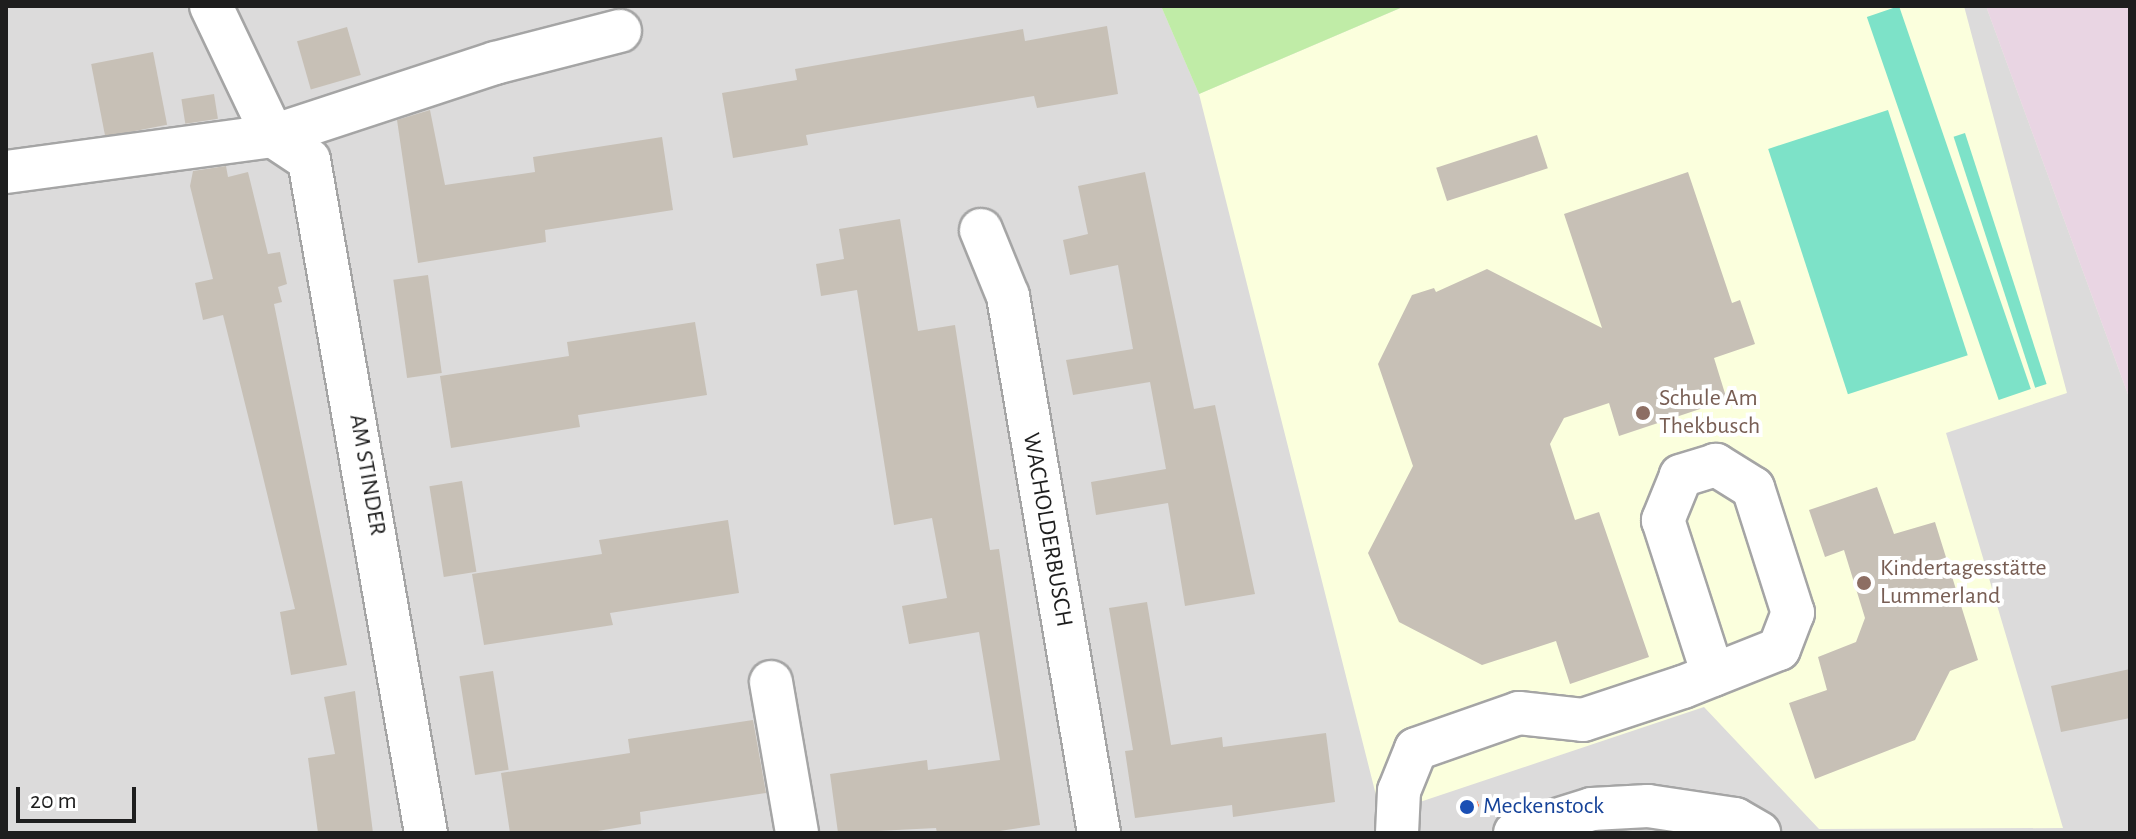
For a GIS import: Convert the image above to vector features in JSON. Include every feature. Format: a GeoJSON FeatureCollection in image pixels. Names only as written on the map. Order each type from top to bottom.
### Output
{"type":"FeatureCollection","features":[{"type":"Feature","properties":{"kind":"street"},"geometry":{"type":"LineString","coordinates":[[211,6],[273,136]]}},
{"type":"Feature","properties":{"kind":"street"},"geometry":{"type":"LineString","coordinates":[[6,172],[273,136],[495,63],[620,31]]}},
{"type":"Feature","properties":{"kind":"street","name":"AM STINDER"},"geometry":{"type":"LineString","coordinates":[[273,136],[309,160],[426,833]]}},
{"type":"Feature","properties":{"kind":"street","name":"WACHOLDERBUSCH"},"geometry":{"type":"LineString","coordinates":[[981,230],[1008,296],[1099,833]]}},
{"type":"Feature","properties":{"kind":"street"},"geometry":{"type":"LineString","coordinates":[[1397,833],[1399,791],[1416,749],[1519,713],[1583,720],[1713,675],[1779,649],[1793,613],[1753,488],[1716,465],[1681,476],[1663,520],[1713,675]]}},
{"type":"Feature","properties":{"kind":"street"},"geometry":{"type":"LineString","coordinates":[[771,682],[797,833]]}},
{"type":"Feature","properties":{"kind":"street"},"geometry":{"type":"LineString","coordinates":[[1515,833],[1592,809],[1648,806],[1735,819],[1759,833]]}},
{"type":"Feature","properties":{"kind":"street"},"geometry":{"type":"LineString","coordinates":[[1648,806],[1705,833]]}},
{"type":"Feature","properties":{"kind":"shaded area"},"geometry":{"type":"Polygon","coordinates":[[[6,6],[1161,6],[1199,94],[1405,6],[1986,6],[2130,400],[2130,833],[6,833],[6,6]]]}},
{"type":"Feature","properties":{"kind":"shaded area","name":"Schule Am Thekbusch"},"geometry":{"type":"Polygon","coordinates":[[[1405,6],[1964,6],[2067,393],[1946,433],[2063,828],[1819,829],[1704,707],[1381,815],[1199,94],[1405,6]]]}},
{"type":"Feature","properties":{"kind":"shaded area"},"geometry":{"type":"Polygon","coordinates":[[[1986,6],[2130,6],[2130,400],[2107,337],[1986,6]]]}},
{"type":"Feature","properties":{"kind":"green space"},"geometry":{"type":"Polygon","coordinates":[[[1161,6],[1405,6],[1199,94],[1161,6]]]}},
{"type":"Feature","properties":{"kind":"green space"},"geometry":{"type":"Polygon","coordinates":[[[1899,6],[2031,389],[1999,400],[1867,17],[1899,6]]]}},
{"type":"Feature","properties":{"kind":"green space"},"geometry":{"type":"Polygon","coordinates":[[[1888,110],[1968,355],[1848,394],[1768,149],[1888,110]]]}},
{"type":"Feature","properties":{"kind":"green space"},"geometry":{"type":"Polygon","coordinates":[[[1965,133],[2047,384],[2035,388],[1954,137],[1965,133]]]}},
{"type":"Feature","properties":{"kind":"building"},"geometry":{"type":"Polygon","coordinates":[[[1107,26],[1118,94],[1037,108],[1034,96],[806,135],[808,145],[733,158],[722,93],[797,80],[795,69],[1023,29],[1025,41],[1107,26]]]}},
{"type":"Feature","properties":{"kind":"building"},"geometry":{"type":"Polygon","coordinates":[[[347,27],[361,75],[311,89],[297,41],[347,27]]]}},
{"type":"Feature","properties":{"kind":"building"},"geometry":{"type":"Polygon","coordinates":[[[153,52],[167,125],[105,137],[91,64],[153,52]]]}},
{"type":"Feature","properties":{"kind":"building"},"geometry":{"type":"Polygon","coordinates":[[[214,94],[218,119],[185,124],[181,99],[214,94]]]}},
{"type":"Feature","properties":{"kind":"building"},"geometry":{"type":"Polygon","coordinates":[[[430,110],[445,185],[535,172],[533,157],[662,137],[673,210],[545,230],[546,242],[418,263],[397,120],[430,110]]]}},
{"type":"Feature","properties":{"kind":"building"},"geometry":{"type":"Polygon","coordinates":[[[1537,135],[1548,168],[1447,201],[1436,168],[1537,135]]]}},
{"type":"Feature","properties":{"kind":"building"},"geometry":{"type":"Polygon","coordinates":[[[226,166],[228,177],[248,172],[268,254],[280,252],[287,284],[278,287],[282,302],[274,304],[347,665],[291,675],[280,612],[295,609],[256,448],[223,315],[203,320],[195,283],[213,279],[190,186],[193,171],[226,166]]]}},
{"type":"Feature","properties":{"kind":"building"},"geometry":{"type":"Polygon","coordinates":[[[1145,172],[1194,409],[1215,405],[1255,594],[1185,606],[1168,503],[1096,515],[1091,482],[1166,469],[1150,382],[1073,395],[1066,360],[1133,349],[1118,265],[1070,275],[1063,240],[1088,234],[1078,186],[1145,172]]]}},
{"type":"Feature","properties":{"kind":"building"},"geometry":{"type":"Polygon","coordinates":[[[1688,172],[1732,303],[1740,300],[1755,344],[1714,358],[1727,400],[1619,436],[1609,403],[1564,418],[1550,444],[1575,520],[1599,512],[1649,657],[1570,684],[1556,641],[1482,665],[1399,622],[1368,553],[1413,466],[1378,364],[1412,295],[1434,288],[1436,292],[1487,269],[1602,328],[1564,214],[1688,172]]]}},
{"type":"Feature","properties":{"kind":"building"},"geometry":{"type":"Polygon","coordinates":[[[900,219],[918,331],[955,325],[990,550],[999,549],[1040,825],[986,833],[937,833],[936,828],[838,833],[830,774],[927,760],[928,770],[1000,760],[979,632],[909,644],[902,606],[947,598],[932,518],[894,525],[857,290],[821,296],[816,264],[844,259],[839,229],[900,219]]]}},
{"type":"Feature","properties":{"kind":"building"},"geometry":{"type":"Polygon","coordinates":[[[428,275],[442,373],[407,378],[393,280],[428,275]]]}},
{"type":"Feature","properties":{"kind":"building"},"geometry":{"type":"Polygon","coordinates":[[[695,322],[707,395],[578,415],[580,427],[451,448],[440,376],[569,356],[567,342],[695,322]]]}},
{"type":"Feature","properties":{"kind":"building"},"geometry":{"type":"Polygon","coordinates":[[[462,481],[476,572],[444,577],[429,486],[462,481]]]}},
{"type":"Feature","properties":{"kind":"building"},"geometry":{"type":"Polygon","coordinates":[[[1877,487],[1894,534],[1935,522],[1978,660],[1950,671],[1915,740],[1815,779],[1789,703],[1827,690],[1818,657],[1856,642],[1865,618],[1844,550],[1825,557],[1809,510],[1877,487]]]}},
{"type":"Feature","properties":{"kind":"building"},"geometry":{"type":"Polygon","coordinates":[[[728,520],[739,593],[610,613],[613,625],[484,645],[472,574],[602,554],[599,540],[728,520]]]}},
{"type":"Feature","properties":{"kind":"building"},"geometry":{"type":"Polygon","coordinates":[[[1147,602],[1171,745],[1222,737],[1223,747],[1326,733],[1335,802],[1233,817],[1232,805],[1135,818],[1125,751],[1133,750],[1109,608],[1147,602]]]}},
{"type":"Feature","properties":{"kind":"building"},"geometry":{"type":"Polygon","coordinates":[[[2130,669],[2130,718],[2061,732],[2051,686],[2130,669]]]}},
{"type":"Feature","properties":{"kind":"building"},"geometry":{"type":"Polygon","coordinates":[[[493,671],[509,770],[475,775],[459,676],[493,671]]]}},
{"type":"Feature","properties":{"kind":"building"},"geometry":{"type":"Polygon","coordinates":[[[355,691],[373,833],[318,833],[308,758],[335,754],[324,697],[355,691]]]}},
{"type":"Feature","properties":{"kind":"building"},"geometry":{"type":"Polygon","coordinates":[[[753,720],[766,793],[640,812],[641,824],[585,833],[510,833],[501,773],[630,753],[628,739],[753,720]]]}},
{"type":"Feature","properties":{"kind":"place","name":"Schule Am Thekbusch"},"geometry":{"type":"Point","coordinates":[1643,413]}},
{"type":"Feature","properties":{"kind":"place","name":"Kindertagesstätte Lummerland"},"geometry":{"type":"Point","coordinates":[1864,583]}},
{"type":"Feature","properties":{"kind":"place","name":"Meckenstock"},"geometry":{"type":"Point","coordinates":[1467,807]}}]}
